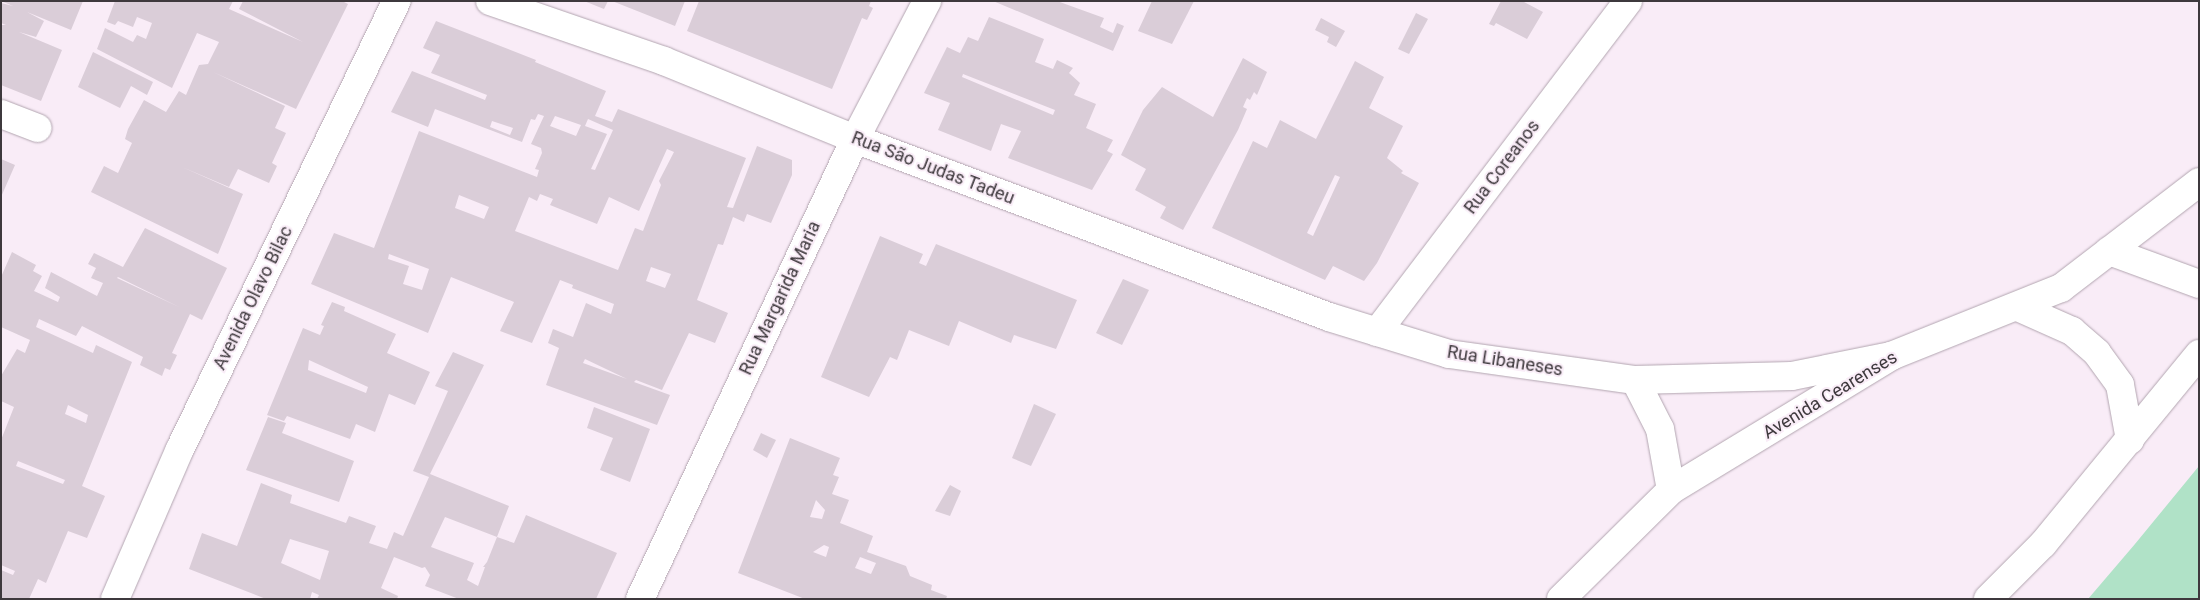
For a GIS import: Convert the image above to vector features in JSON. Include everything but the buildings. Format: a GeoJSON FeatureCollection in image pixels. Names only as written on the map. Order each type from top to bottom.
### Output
{"type":"FeatureCollection","features":[{"type":"Feature","properties":{"kind":"street","name":"Avenida Olavo Bilac"},"geometry":{"type":"LineString","coordinates":[[116,599],[180,448],[397,1]]}},
{"type":"Feature","properties":{"kind":"street","name":"Rua São Judas Tadeu"},"geometry":{"type":"LineString","coordinates":[[490,1],[664,61],[855,139],[1329,317],[1377,332]]}},
{"type":"Feature","properties":{"kind":"street","name":"Rua Margarida Maria"},"geometry":{"type":"LineString","coordinates":[[640,599],[855,139],[927,1]]}},
{"type":"Feature","properties":{"kind":"street","name":"Rua Coreanos"},"geometry":{"type":"LineString","coordinates":[[1377,332],[1628,1]]}},
{"type":"Feature","properties":{"kind":"street"},"geometry":{"type":"LineString","coordinates":[[1,114],[37,128]]}},
{"type":"Feature","properties":{"kind":"street","name":"Avenida Cearenses"},"geometry":{"type":"LineString","coordinates":[[1561,599],[1671,490],[1891,356],[2020,308],[2061,288],[2199,182]]}},
{"type":"Feature","properties":{"kind":"street"},"geometry":{"type":"LineString","coordinates":[[2109,251],[2199,284]]}},
{"type":"Feature","properties":{"kind":"street"},"geometry":{"type":"LineString","coordinates":[[2020,308],[2072,331],[2097,353],[2120,385],[2130,440]]}},
{"type":"Feature","properties":{"kind":"street","name":"Rua Libaneses"},"geometry":{"type":"LineString","coordinates":[[1377,332],[1449,354],[1635,380],[1792,376],[1891,356]]}},
{"type":"Feature","properties":{"kind":"street"},"geometry":{"type":"LineString","coordinates":[[1988,599],[2043,544],[2199,354]]}},
{"type":"Feature","properties":{"kind":"street"},"geometry":{"type":"LineString","coordinates":[[1635,380],[1660,429],[1671,490]]}},
{"type":"Feature","properties":{"kind":"green space"},"geometry":{"type":"Polygon","coordinates":[[[2199,466],[2199,599],[2088,599],[2135,544],[2199,466]]]}}]}
